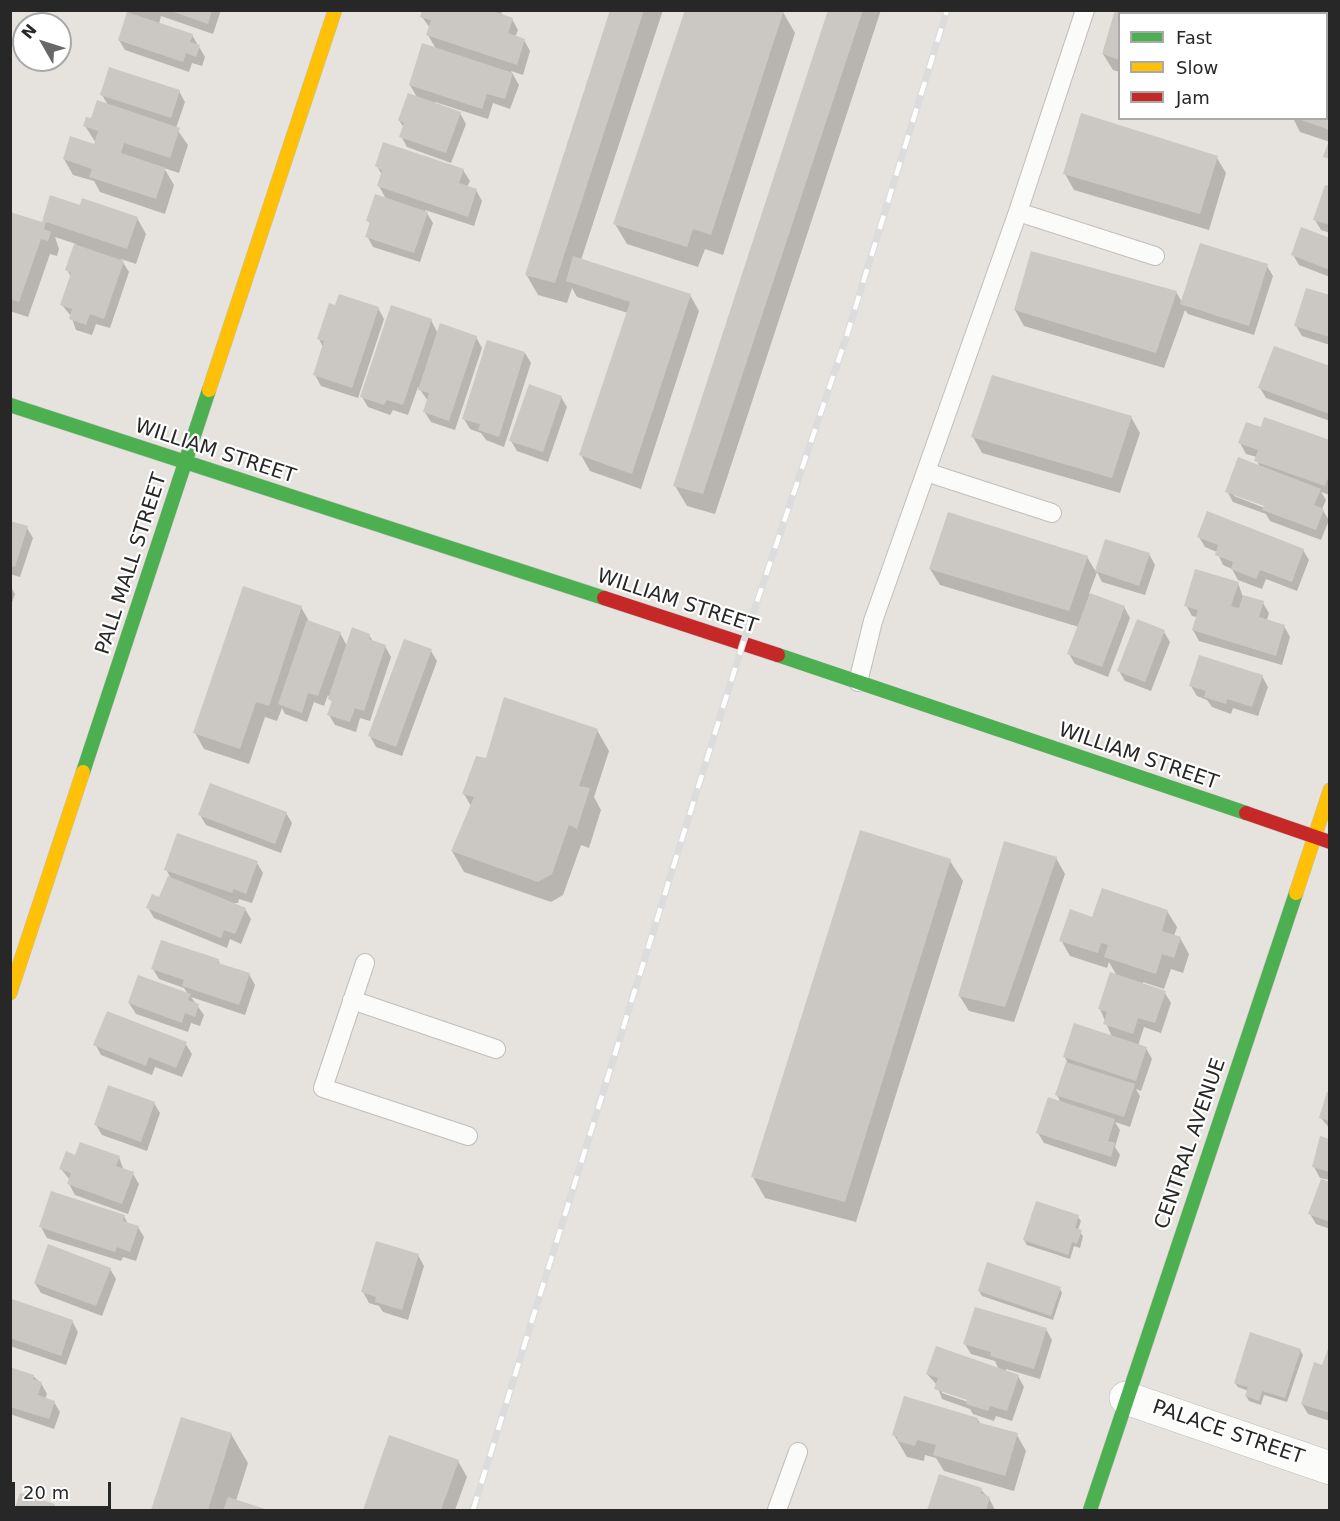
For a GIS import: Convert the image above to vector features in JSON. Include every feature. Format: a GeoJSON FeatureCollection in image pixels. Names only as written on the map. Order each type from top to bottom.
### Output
{"type":"FeatureCollection","features":[{"type":"Feature","properties":{"kind":"street","name":"PALL MALL STREET"},"geometry":{"type":"LineString","coordinates":[[10,993],[335,10]]}},
{"type":"Feature","properties":{"kind":"street","name":"WILLIAM STREET"},"geometry":{"type":"LineString","coordinates":[[10,405],[858,682],[1329,842]]}},
{"type":"Feature","properties":{"kind":"street","name":"CENTRAL AVENUE"},"geometry":{"type":"LineString","coordinates":[[1090,1510],[1329,790]]}},
{"type":"Feature","properties":{"kind":"street","name":"PALACE STREET"},"geometry":{"type":"LineString","coordinates":[[1126,1398],[1329,1468]]}},
{"type":"Feature","properties":{"kind":"lane"},"geometry":{"type":"LineString","coordinates":[[858,682],[873,621],[1018,212],[1085,10]]}},
{"type":"Feature","properties":{"kind":"lane"},"geometry":{"type":"LineString","coordinates":[[1018,212],[1155,256]]}},
{"type":"Feature","properties":{"kind":"lane"},"geometry":{"type":"LineString","coordinates":[[926,472],[1053,513]]}},
{"type":"Feature","properties":{"kind":"lane"},"geometry":{"type":"LineString","coordinates":[[365,963],[323,1088],[468,1136]]}},
{"type":"Feature","properties":{"kind":"lane"},"geometry":{"type":"LineString","coordinates":[[352,1000],[496,1049]]}},
{"type":"Feature","properties":{"kind":"lane"},"geometry":{"type":"LineString","coordinates":[[777,1510],[798,1452]]}},
{"type":"Feature","properties":{"kind":"building"},"geometry":{"type":"Polygon","coordinates":[[[168,10],[212,10],[208,24],[168,10]]]}},
{"type":"Feature","properties":{"kind":"building"},"geometry":{"type":"Polygon","coordinates":[[[422,10],[490,10],[513,18],[508,33],[525,39],[517,65],[426,35],[431,20],[420,17],[422,10]]]}},
{"type":"Feature","properties":{"kind":"building"},"geometry":{"type":"Polygon","coordinates":[[[610,10],[644,10],[555,283],[525,275],[610,10]]]}},
{"type":"Feature","properties":{"kind":"building"},"geometry":{"type":"Polygon","coordinates":[[[685,10],[784,10],[711,235],[693,229],[687,247],[613,224],[685,10]]]}},
{"type":"Feature","properties":{"kind":"building"},"geometry":{"type":"Polygon","coordinates":[[[828,10],[863,10],[703,494],[673,486],[828,10]]]}},
{"type":"Feature","properties":{"kind":"building"},"geometry":{"type":"Polygon","coordinates":[[[1115,10],[1179,10],[1184,12],[1118,12],[1118,59],[1102,54],[1115,10]]]}},
{"type":"Feature","properties":{"kind":"building"},"geometry":{"type":"Polygon","coordinates":[[[127,12],[193,34],[190,42],[200,45],[196,57],[186,53],[183,62],[118,40],[127,12]]]}},
{"type":"Feature","properties":{"kind":"building"},"geometry":{"type":"Polygon","coordinates":[[[422,43],[513,73],[505,99],[487,94],[482,109],[409,85],[422,43]]]}},
{"type":"Feature","properties":{"kind":"building"},"geometry":{"type":"Polygon","coordinates":[[[109,67],[180,90],[171,118],[100,95],[109,67]]]}},
{"type":"Feature","properties":{"kind":"building"},"geometry":{"type":"Polygon","coordinates":[[[1328,90],[1330,91],[1330,130],[1301,120],[1328,120],[1328,90]]]}},
{"type":"Feature","properties":{"kind":"building"},"geometry":{"type":"Polygon","coordinates":[[[408,93],[461,112],[446,153],[399,137],[404,123],[398,120],[408,93]]]}},
{"type":"Feature","properties":{"kind":"building"},"geometry":{"type":"Polygon","coordinates":[[[97,100],[180,128],[170,158],[124,143],[121,153],[166,168],[156,199],[89,177],[92,169],[63,159],[70,136],[94,144],[98,131],[83,126],[86,117],[91,118],[97,100]]]}},
{"type":"Feature","properties":{"kind":"building"},"geometry":{"type":"Polygon","coordinates":[[[1081,113],[1218,156],[1200,214],[1063,174],[1081,113]]]}},
{"type":"Feature","properties":{"kind":"building"},"geometry":{"type":"Polygon","coordinates":[[[1330,140],[1330,159],[1323,157],[1330,140]]]}},
{"type":"Feature","properties":{"kind":"building"},"geometry":{"type":"Polygon","coordinates":[[[383,142],[464,169],[459,183],[477,189],[468,217],[377,186],[382,170],[375,166],[383,142]]]}},
{"type":"Feature","properties":{"kind":"building"},"geometry":{"type":"Polygon","coordinates":[[[1325,185],[1330,186],[1330,225],[1313,220],[1325,185]]]}},
{"type":"Feature","properties":{"kind":"building"},"geometry":{"type":"Polygon","coordinates":[[[375,194],[428,212],[414,253],[365,237],[370,222],[366,221],[375,194]]]}},
{"type":"Feature","properties":{"kind":"building"},"geometry":{"type":"Polygon","coordinates":[[[50,195],[80,205],[82,198],[138,217],[127,249],[46,222],[44,229],[51,232],[48,241],[41,239],[19,302],[10,299],[10,212],[42,222],[50,195]]]}},
{"type":"Feature","properties":{"kind":"building"},"geometry":{"type":"Polygon","coordinates":[[[1301,227],[1330,238],[1330,270],[1291,255],[1301,227]]]}},
{"type":"Feature","properties":{"kind":"building"},"geometry":{"type":"Polygon","coordinates":[[[1200,243],[1268,264],[1249,326],[1180,304],[1200,243]]]}},
{"type":"Feature","properties":{"kind":"building"},"geometry":{"type":"Polygon","coordinates":[[[74,244],[124,261],[104,319],[90,314],[86,325],[69,319],[72,309],[60,305],[71,273],[65,270],[74,244]]]}},
{"type":"Feature","properties":{"kind":"building"},"geometry":{"type":"Polygon","coordinates":[[[1031,251],[1177,291],[1156,353],[1014,310],[1031,251]]]}},
{"type":"Feature","properties":{"kind":"building"},"geometry":{"type":"Polygon","coordinates":[[[573,256],[691,294],[632,474],[579,455],[630,302],[566,281],[573,256]]]}},
{"type":"Feature","properties":{"kind":"building"},"geometry":{"type":"Polygon","coordinates":[[[1306,288],[1330,295],[1330,337],[1294,326],[1306,288]]]}},
{"type":"Feature","properties":{"kind":"building"},"geometry":{"type":"Polygon","coordinates":[[[339,294],[379,307],[352,388],[313,375],[324,341],[317,339],[329,303],[335,305],[339,294]]]}},
{"type":"Feature","properties":{"kind":"building"},"geometry":{"type":"Polygon","coordinates":[[[391,305],[432,319],[403,405],[387,400],[384,405],[360,397],[391,305]]]}},
{"type":"Feature","properties":{"kind":"building"},"geometry":{"type":"Polygon","coordinates":[[[440,323],[477,336],[449,421],[423,412],[429,393],[418,390],[440,323]]]}},
{"type":"Feature","properties":{"kind":"building"},"geometry":{"type":"Polygon","coordinates":[[[487,340],[525,352],[499,437],[478,430],[480,424],[462,419],[487,340]]]}},
{"type":"Feature","properties":{"kind":"building"},"geometry":{"type":"Polygon","coordinates":[[[1274,346],[1330,366],[1330,414],[1258,388],[1274,346]]]}},
{"type":"Feature","properties":{"kind":"building"},"geometry":{"type":"Polygon","coordinates":[[[992,375],[1132,416],[1112,478],[971,437],[992,375]]]}},
{"type":"Feature","properties":{"kind":"building"},"geometry":{"type":"Polygon","coordinates":[[[529,384],[562,396],[543,452],[509,441],[529,384]]]}},
{"type":"Feature","properties":{"kind":"building"},"geometry":{"type":"Polygon","coordinates":[[[1264,417],[1330,440],[1330,473],[1325,486],[1254,461],[1258,450],[1238,443],[1246,422],[1261,427],[1264,417]]]}},
{"type":"Feature","properties":{"kind":"building"},"geometry":{"type":"Polygon","coordinates":[[[1238,457],[1321,489],[1314,505],[1324,509],[1316,530],[1262,510],[1264,506],[1225,492],[1238,457]]]}},
{"type":"Feature","properties":{"kind":"building"},"geometry":{"type":"Polygon","coordinates":[[[1207,511],[1304,549],[1292,582],[1260,570],[1256,579],[1231,569],[1233,562],[1215,555],[1218,545],[1197,537],[1207,511]]]}},
{"type":"Feature","properties":{"kind":"building"},"geometry":{"type":"Polygon","coordinates":[[[948,512],[1088,556],[1069,611],[929,569],[948,512]]]}},
{"type":"Feature","properties":{"kind":"building"},"geometry":{"type":"Polygon","coordinates":[[[10,521],[28,526],[15,567],[10,566],[10,521]]]}},
{"type":"Feature","properties":{"kind":"building"},"geometry":{"type":"Polygon","coordinates":[[[1105,539],[1150,553],[1139,586],[1095,571],[1105,539]]]}},
{"type":"Feature","properties":{"kind":"building"},"geometry":{"type":"Polygon","coordinates":[[[1195,569],[1239,582],[1231,606],[1239,608],[1243,595],[1264,601],[1259,617],[1285,625],[1276,656],[1192,630],[1198,610],[1184,606],[1195,569]]]}},
{"type":"Feature","properties":{"kind":"building"},"geometry":{"type":"Polygon","coordinates":[[[243,586],[302,606],[269,706],[256,702],[240,749],[193,733],[243,586]]]}},
{"type":"Feature","properties":{"kind":"building"},"geometry":{"type":"Polygon","coordinates":[[[1090,593],[1125,606],[1102,667],[1067,654],[1090,593]]]}},
{"type":"Feature","properties":{"kind":"building"},"geometry":{"type":"Polygon","coordinates":[[[1137,619],[1165,630],[1145,682],[1117,671],[1137,619]]]}},
{"type":"Feature","properties":{"kind":"building"},"geometry":{"type":"Polygon","coordinates":[[[307,620],[341,632],[318,696],[308,693],[302,713],[278,704],[307,620]]]}},
{"type":"Feature","properties":{"kind":"building"},"geometry":{"type":"Polygon","coordinates":[[[352,627],[370,634],[369,639],[386,645],[364,711],[355,708],[350,722],[327,715],[332,701],[328,699],[352,627]]]}},
{"type":"Feature","properties":{"kind":"building"},"geometry":{"type":"Polygon","coordinates":[[[404,639],[432,649],[396,747],[368,736],[404,639]]]}},
{"type":"Feature","properties":{"kind":"building"},"geometry":{"type":"Polygon","coordinates":[[[1199,655],[1263,675],[1252,707],[1227,699],[1226,704],[1204,697],[1206,691],[1189,686],[1199,655]]]}},
{"type":"Feature","properties":{"kind":"building"},"geometry":{"type":"Polygon","coordinates":[[[504,697],[598,729],[579,786],[590,788],[577,829],[569,825],[552,874],[538,882],[451,851],[474,797],[462,794],[476,756],[486,758],[504,697]]]}},
{"type":"Feature","properties":{"kind":"building"},"geometry":{"type":"Polygon","coordinates":[[[210,783],[287,812],[275,844],[198,815],[210,783]]]}},
{"type":"Feature","properties":{"kind":"building"},"geometry":{"type":"Polygon","coordinates":[[[860,830],[951,859],[845,1202],[751,1177],[860,830]]]}},
{"type":"Feature","properties":{"kind":"building"},"geometry":{"type":"Polygon","coordinates":[[[177,833],[258,861],[246,894],[234,889],[232,893],[164,870],[177,833]]]}},
{"type":"Feature","properties":{"kind":"building"},"geometry":{"type":"Polygon","coordinates":[[[1004,841],[1057,857],[1005,1007],[958,996],[1004,841]]]}},
{"type":"Feature","properties":{"kind":"building"},"geometry":{"type":"Polygon","coordinates":[[[168,876],[246,908],[235,934],[224,930],[221,938],[146,908],[152,894],[159,897],[168,876]]]}},
{"type":"Feature","properties":{"kind":"building"},"geometry":{"type":"Polygon","coordinates":[[[1102,888],[1168,910],[1162,931],[1181,937],[1174,958],[1162,954],[1156,974],[1104,957],[1108,945],[1101,943],[1098,953],[1059,941],[1070,909],[1092,917],[1102,888]]]}},
{"type":"Feature","properties":{"kind":"building"},"geometry":{"type":"Polygon","coordinates":[[[161,940],[219,959],[218,963],[250,973],[239,1005],[182,986],[184,980],[151,969],[161,940]]]}},
{"type":"Feature","properties":{"kind":"building"},"geometry":{"type":"Polygon","coordinates":[[[1110,972],[1166,991],[1155,1023],[1138,1018],[1133,1034],[1103,1024],[1107,1012],[1098,1009],[1110,972]]]}},
{"type":"Feature","properties":{"kind":"building"},"geometry":{"type":"Polygon","coordinates":[[[138,975],[191,994],[188,1000],[199,1004],[195,1017],[185,1013],[182,1023],[128,1003],[138,975]]]}},
{"type":"Feature","properties":{"kind":"building"},"geometry":{"type":"Polygon","coordinates":[[[107,1011],[187,1042],[176,1068],[149,1057],[146,1066],[93,1045],[107,1011]]]}},
{"type":"Feature","properties":{"kind":"building"},"geometry":{"type":"Polygon","coordinates":[[[1074,1023],[1147,1047],[1136,1081],[1063,1057],[1074,1023]]]}},
{"type":"Feature","properties":{"kind":"building"},"geometry":{"type":"Polygon","coordinates":[[[1066,1062],[1135,1084],[1124,1117],[1055,1095],[1066,1062]]]}},
{"type":"Feature","properties":{"kind":"building"},"geometry":{"type":"Polygon","coordinates":[[[108,1085],[155,1102],[141,1142],[94,1125],[108,1085]]]}},
{"type":"Feature","properties":{"kind":"building"},"geometry":{"type":"Polygon","coordinates":[[[1327,1092],[1330,1093],[1330,1121],[1319,1118],[1327,1092]]]}},
{"type":"Feature","properties":{"kind":"building"},"geometry":{"type":"Polygon","coordinates":[[[1048,1097],[1115,1119],[1108,1141],[1115,1143],[1111,1157],[1036,1133],[1048,1097]]]}},
{"type":"Feature","properties":{"kind":"building"},"geometry":{"type":"Polygon","coordinates":[[[1320,1136],[1330,1139],[1330,1172],[1312,1167],[1320,1136]]]}},
{"type":"Feature","properties":{"kind":"building"},"geometry":{"type":"Polygon","coordinates":[[[80,1142],[120,1156],[116,1166],[134,1172],[122,1204],[67,1184],[71,1173],[59,1169],[66,1151],[75,1155],[80,1142]]]}},
{"type":"Feature","properties":{"kind":"building"},"geometry":{"type":"Polygon","coordinates":[[[1321,1179],[1330,1182],[1330,1222],[1308,1214],[1321,1179]]]}},
{"type":"Feature","properties":{"kind":"building"},"geometry":{"type":"Polygon","coordinates":[[[51,1191],[125,1215],[123,1221],[139,1226],[130,1252],[117,1247],[115,1252],[39,1227],[51,1191]]]}},
{"type":"Feature","properties":{"kind":"building"},"geometry":{"type":"Polygon","coordinates":[[[1036,1201],[1079,1215],[1075,1228],[1082,1230],[1077,1244],[1072,1242],[1068,1255],[1023,1240],[1036,1201]]]}},
{"type":"Feature","properties":{"kind":"building"},"geometry":{"type":"Polygon","coordinates":[[[376,1241],[419,1254],[402,1310],[375,1302],[376,1297],[361,1292],[376,1241]]]}},
{"type":"Feature","properties":{"kind":"building"},"geometry":{"type":"Polygon","coordinates":[[[48,1244],[111,1268],[96,1306],[34,1283],[48,1244]]]}},
{"type":"Feature","properties":{"kind":"building"},"geometry":{"type":"Polygon","coordinates":[[[987,1262],[1061,1287],[1051,1316],[978,1291],[987,1262]]]}},
{"type":"Feature","properties":{"kind":"building"},"geometry":{"type":"Polygon","coordinates":[[[12,1299],[73,1320],[61,1356],[10,1338],[12,1299]]]}},
{"type":"Feature","properties":{"kind":"building"},"geometry":{"type":"Polygon","coordinates":[[[975,1307],[1047,1328],[1034,1369],[990,1356],[991,1352],[963,1344],[975,1307]]]}},
{"type":"Feature","properties":{"kind":"building"},"geometry":{"type":"Polygon","coordinates":[[[1250,1332],[1301,1349],[1285,1398],[1262,1391],[1259,1401],[1245,1396],[1248,1387],[1234,1383],[1250,1332]]]}},
{"type":"Feature","properties":{"kind":"building"},"geometry":{"type":"Polygon","coordinates":[[[1330,1344],[1330,1413],[1301,1404],[1314,1362],[1322,1365],[1330,1344]]]}},
{"type":"Feature","properties":{"kind":"building"},"geometry":{"type":"Polygon","coordinates":[[[936,1346],[1019,1375],[1007,1411],[990,1406],[988,1411],[966,1404],[967,1400],[934,1389],[938,1378],[926,1374],[936,1346]]]}},
{"type":"Feature","properties":{"kind":"building"},"geometry":{"type":"Polygon","coordinates":[[[10,1367],[34,1375],[33,1379],[42,1382],[38,1395],[55,1401],[49,1419],[10,1407],[10,1367]]]}},
{"type":"Feature","properties":{"kind":"building"},"geometry":{"type":"Polygon","coordinates":[[[904,1396],[978,1418],[977,1422],[1018,1433],[1005,1476],[933,1455],[936,1445],[917,1440],[915,1446],[897,1441],[897,1437],[892,1435],[904,1396]]]}},
{"type":"Feature","properties":{"kind":"building"},"geometry":{"type":"Polygon","coordinates":[[[181,1417],[232,1433],[208,1510],[151,1510],[181,1417]]]}},
{"type":"Feature","properties":{"kind":"building"},"geometry":{"type":"Polygon","coordinates":[[[389,1435],[459,1460],[441,1510],[363,1510],[389,1435]]]}},
{"type":"Feature","properties":{"kind":"building"},"geometry":{"type":"Polygon","coordinates":[[[939,1474],[982,1488],[981,1493],[990,1497],[986,1510],[927,1510],[939,1474]]]}},
{"type":"Feature","properties":{"kind":"building"},"geometry":{"type":"Polygon","coordinates":[[[20,1493],[55,1504],[53,1510],[14,1510],[20,1493]]]}},
{"type":"Feature","properties":{"kind":"building"},"geometry":{"type":"Polygon","coordinates":[[[228,1497],[268,1510],[223,1510],[228,1497]]]}},
{"type":"Feature","properties":{"kind":"railway"},"geometry":{"type":"LineString","coordinates":[[473,1510],[743,643],[846,338],[947,10]]}},
{"type":"Feature","properties":{"kind":"traffic: fast"},"geometry":{"type":"LineString","coordinates":[[83,772],[209,390]]}},
{"type":"Feature","properties":{"kind":"traffic: fast"},"geometry":{"type":"LineString","coordinates":[[10,405],[604,598]]}},
{"type":"Feature","properties":{"kind":"traffic: fast"},"geometry":{"type":"LineString","coordinates":[[778,655],[1246,813]]}},
{"type":"Feature","properties":{"kind":"traffic: fast"},"geometry":{"type":"LineString","coordinates":[[1090,1510],[1296,893]]}},
{"type":"Feature","properties":{"kind":"traffic: slow"},"geometry":{"type":"LineString","coordinates":[[209,390],[335,10]]}},
{"type":"Feature","properties":{"kind":"traffic: slow"},"geometry":{"type":"LineString","coordinates":[[10,993],[83,772]]}},
{"type":"Feature","properties":{"kind":"traffic: slow"},"geometry":{"type":"LineString","coordinates":[[1296,893],[1330,790]]}},
{"type":"Feature","properties":{"kind":"traffic: jam"},"geometry":{"type":"LineString","coordinates":[[604,598],[778,655]]}},
{"type":"Feature","properties":{"kind":"traffic: jam"},"geometry":{"type":"LineString","coordinates":[[1246,813],[1330,842]]}}]}
